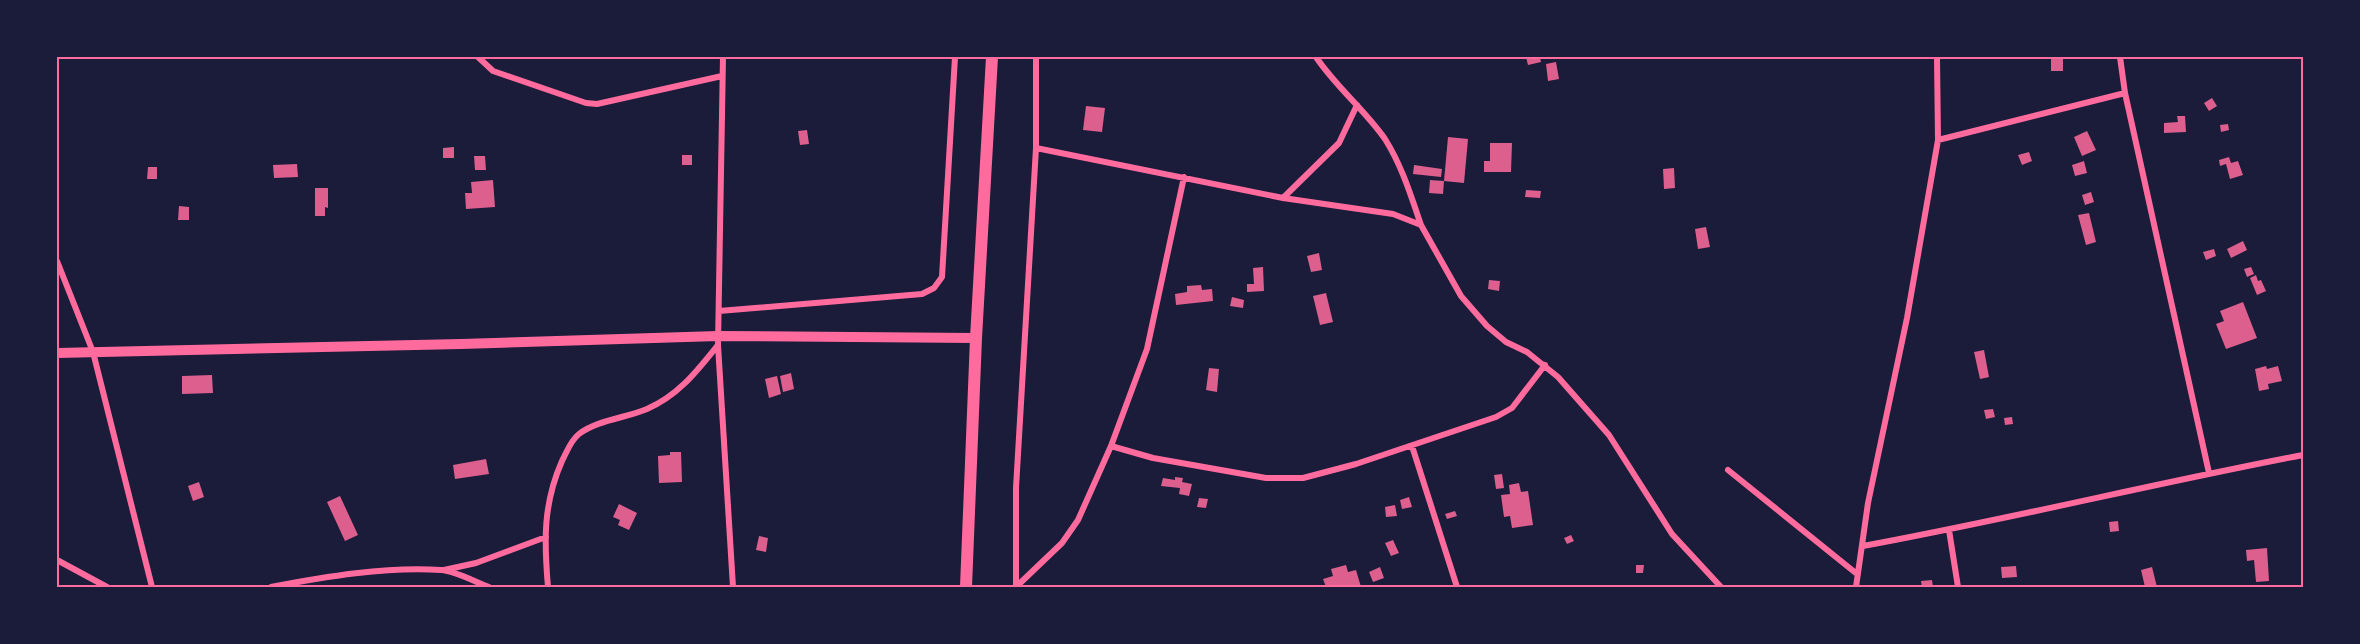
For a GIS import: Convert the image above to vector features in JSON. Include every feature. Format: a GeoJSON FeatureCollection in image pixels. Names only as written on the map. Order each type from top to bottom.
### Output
{"type":"FeatureCollection","features":[{"type":"Feature","properties":{"kind":"main road"},"geometry":{"type":"LineString","coordinates":[[966,587],[976,338],[992,57]]}},
{"type":"Feature","properties":{"kind":"street"},"geometry":{"type":"LineString","coordinates":[[478,57],[493,71],[585,103],[597,104],[722,76]]}},
{"type":"Feature","properties":{"kind":"street"},"geometry":{"type":"LineString","coordinates":[[723,57],[718,340],[733,587]]}},
{"type":"Feature","properties":{"kind":"street"},"geometry":{"type":"LineString","coordinates":[[718,311],[922,294],[934,288],[942,277],[955,57]]}},
{"type":"Feature","properties":{"kind":"street"},"geometry":{"type":"LineString","coordinates":[[1016,587],[1016,488],[1036,148],[1036,57]]}},
{"type":"Feature","properties":{"kind":"street"},"geometry":{"type":"LineString","coordinates":[[1316,57],[1326,72],[1383,137],[1395,156],[1421,225],[1461,296],[1487,326],[1506,342],[1527,352],[1545,365],[1609,435],[1672,534],[1721,587]]}},
{"type":"Feature","properties":{"kind":"street"},"geometry":{"type":"LineString","coordinates":[[1856,587],[1868,502],[1907,318],[1938,140],[1937,57]]}},
{"type":"Feature","properties":{"kind":"street"},"geometry":{"type":"LineString","coordinates":[[2120,57],[2125,93],[2209,473]]}},
{"type":"Feature","properties":{"kind":"street"},"geometry":{"type":"LineString","coordinates":[[1938,140],[2125,93]]}},
{"type":"Feature","properties":{"kind":"street"},"geometry":{"type":"LineString","coordinates":[[1283,198],[1339,143],[1357,105]]}},
{"type":"Feature","properties":{"kind":"street"},"geometry":{"type":"LineString","coordinates":[[1036,148],[1283,198],[1393,214],[1421,225]]}},
{"type":"Feature","properties":{"kind":"street"},"geometry":{"type":"LineString","coordinates":[[1016,587],[1045,562],[1068,536],[1082,512],[1111,446],[1147,350],[1184,177]]}},
{"type":"Feature","properties":{"kind":"street"},"geometry":{"type":"LineString","coordinates":[[57,261],[93,352],[152,587]]}},
{"type":"Feature","properties":{"kind":"street"},"geometry":{"type":"LineString","coordinates":[[57,353],[461,344],[976,338]]}},
{"type":"Feature","properties":{"kind":"street"},"geometry":{"type":"LineString","coordinates":[[548,587],[546,520],[552,484],[571,442],[592,428],[647,409],[672,395],[688,382],[718,340]]}},
{"type":"Feature","properties":{"kind":"street"},"geometry":{"type":"LineString","coordinates":[[1111,446],[1152,458],[1266,478],[1303,478],[1412,446],[1496,417],[1512,408],[1545,365]]}},
{"type":"Feature","properties":{"kind":"street"},"geometry":{"type":"LineString","coordinates":[[1412,446],[1458,587]]}},
{"type":"Feature","properties":{"kind":"street"},"geometry":{"type":"LineString","coordinates":[[1863,546],[1949,530],[2209,473],[2303,456]]}},
{"type":"Feature","properties":{"kind":"street"},"geometry":{"type":"LineString","coordinates":[[1728,470],[1857,574]]}},
{"type":"Feature","properties":{"kind":"street"},"geometry":{"type":"LineString","coordinates":[[1949,530],[1958,587]]}},
{"type":"Feature","properties":{"kind":"street"},"geometry":{"type":"LineString","coordinates":[[271,587],[312,579],[374,572],[443,570],[476,563],[546,537]]}},
{"type":"Feature","properties":{"kind":"street"},"geometry":{"type":"LineString","coordinates":[[57,560],[106,587]]}},
{"type":"Feature","properties":{"kind":"street"},"geometry":{"type":"LineString","coordinates":[[443,570],[489,587]]}},
{"type":"Feature","properties":{"kind":"building"},"geometry":{"type":"Polygon","coordinates":[[[1526,57],[1540,57],[1541,62],[1528,65],[1526,57]]]}},
{"type":"Feature","properties":{"kind":"building"},"geometry":{"type":"Polygon","coordinates":[[[2051,58],[2063,58],[2063,71],[2051,71],[2051,58]]]}},
{"type":"Feature","properties":{"kind":"building"},"geometry":{"type":"Polygon","coordinates":[[[1556,62],[1559,79],[1548,81],[1546,64],[1556,62]]]}},
{"type":"Feature","properties":{"kind":"building"},"geometry":{"type":"Polygon","coordinates":[[[2212,98],[2217,106],[2209,111],[2204,103],[2212,98]]]}},
{"type":"Feature","properties":{"kind":"building"},"geometry":{"type":"Polygon","coordinates":[[[1086,106],[1105,108],[1102,132],[1083,130],[1086,106]]]}},
{"type":"Feature","properties":{"kind":"building"},"geometry":{"type":"Polygon","coordinates":[[[2177,116],[2185,116],[2186,132],[2164,133],[2164,123],[2178,122],[2177,116]]]}},
{"type":"Feature","properties":{"kind":"building"},"geometry":{"type":"Polygon","coordinates":[[[2228,124],[2229,130],[2221,132],[2220,125],[2228,124]]]}},
{"type":"Feature","properties":{"kind":"building"},"geometry":{"type":"Polygon","coordinates":[[[807,130],[809,144],[800,145],[798,131],[807,130]]]}},
{"type":"Feature","properties":{"kind":"building"},"geometry":{"type":"Polygon","coordinates":[[[2087,131],[2096,150],[2082,156],[2074,137],[2087,131]]]}},
{"type":"Feature","properties":{"kind":"building"},"geometry":{"type":"Polygon","coordinates":[[[1448,137],[1468,139],[1464,183],[1444,181],[1448,137]]]}},
{"type":"Feature","properties":{"kind":"building"},"geometry":{"type":"Polygon","coordinates":[[[1490,143],[1512,143],[1511,172],[1484,172],[1484,161],[1490,161],[1490,143]]]}},
{"type":"Feature","properties":{"kind":"building"},"geometry":{"type":"Polygon","coordinates":[[[454,147],[454,158],[443,158],[443,148],[454,147]]]}},
{"type":"Feature","properties":{"kind":"building"},"geometry":{"type":"Polygon","coordinates":[[[2029,152],[2032,161],[2022,165],[2018,155],[2029,152]]]}},
{"type":"Feature","properties":{"kind":"building"},"geometry":{"type":"Polygon","coordinates":[[[682,155],[692,155],[692,165],[682,165],[682,155]]]}},
{"type":"Feature","properties":{"kind":"building"},"geometry":{"type":"Polygon","coordinates":[[[474,156],[485,156],[486,170],[475,170],[474,156]]]}},
{"type":"Feature","properties":{"kind":"building"},"geometry":{"type":"Polygon","coordinates":[[[2229,157],[2231,163],[2238,161],[2243,175],[2230,179],[2226,164],[2220,166],[2219,160],[2229,157]]]}},
{"type":"Feature","properties":{"kind":"building"},"geometry":{"type":"Polygon","coordinates":[[[2084,161],[2087,173],[2075,176],[2072,165],[2084,161]]]}},
{"type":"Feature","properties":{"kind":"building"},"geometry":{"type":"Polygon","coordinates":[[[297,164],[298,177],[274,178],[273,165],[297,164]]]}},
{"type":"Feature","properties":{"kind":"building"},"geometry":{"type":"Polygon","coordinates":[[[1414,165],[1442,169],[1441,177],[1413,174],[1414,165]]]}},
{"type":"Feature","properties":{"kind":"building"},"geometry":{"type":"Polygon","coordinates":[[[148,167],[157,167],[157,179],[147,179],[148,167]]]}},
{"type":"Feature","properties":{"kind":"building"},"geometry":{"type":"Polygon","coordinates":[[[1674,168],[1675,188],[1664,189],[1663,169],[1674,168]]]}},
{"type":"Feature","properties":{"kind":"building"},"geometry":{"type":"Polygon","coordinates":[[[493,180],[495,207],[466,209],[465,193],[472,193],[471,182],[493,180]]]}},
{"type":"Feature","properties":{"kind":"building"},"geometry":{"type":"Polygon","coordinates":[[[1430,180],[1444,181],[1443,194],[1429,193],[1430,180]]]}},
{"type":"Feature","properties":{"kind":"building"},"geometry":{"type":"Polygon","coordinates":[[[315,188],[328,188],[328,208],[325,207],[325,216],[315,216],[315,188]]]}},
{"type":"Feature","properties":{"kind":"building"},"geometry":{"type":"Polygon","coordinates":[[[1526,190],[1541,191],[1540,198],[1525,197],[1526,190]]]}},
{"type":"Feature","properties":{"kind":"building"},"geometry":{"type":"Polygon","coordinates":[[[2091,192],[2094,202],[2085,205],[2082,195],[2091,192]]]}},
{"type":"Feature","properties":{"kind":"building"},"geometry":{"type":"Polygon","coordinates":[[[179,206],[189,207],[189,220],[178,220],[179,206]]]}},
{"type":"Feature","properties":{"kind":"building"},"geometry":{"type":"Polygon","coordinates":[[[2089,213],[2096,242],[2086,245],[2078,215],[2089,213]]]}},
{"type":"Feature","properties":{"kind":"building"},"geometry":{"type":"Polygon","coordinates":[[[1706,227],[1710,247],[1698,249],[1695,229],[1706,227]]]}},
{"type":"Feature","properties":{"kind":"building"},"geometry":{"type":"Polygon","coordinates":[[[2243,241],[2247,250],[2231,258],[2227,249],[2243,241]]]}},
{"type":"Feature","properties":{"kind":"building"},"geometry":{"type":"Polygon","coordinates":[[[2214,249],[2216,256],[2206,260],[2203,252],[2214,249]]]}},
{"type":"Feature","properties":{"kind":"building"},"geometry":{"type":"Polygon","coordinates":[[[1319,253],[1322,270],[1311,272],[1307,256],[1319,253]]]}},
{"type":"Feature","properties":{"kind":"building"},"geometry":{"type":"Polygon","coordinates":[[[1263,267],[1264,291],[1247,292],[1247,284],[1254,284],[1253,268],[1263,267]]]}},
{"type":"Feature","properties":{"kind":"building"},"geometry":{"type":"Polygon","coordinates":[[[2251,267],[2254,274],[2247,277],[2244,269],[2251,267]]]}},
{"type":"Feature","properties":{"kind":"building"},"geometry":{"type":"Polygon","coordinates":[[[2256,275],[2266,291],[2257,295],[2250,278],[2256,275]]]}},
{"type":"Feature","properties":{"kind":"building"},"geometry":{"type":"Polygon","coordinates":[[[1489,280],[1500,281],[1499,291],[1488,289],[1489,280]]]}},
{"type":"Feature","properties":{"kind":"building"},"geometry":{"type":"Polygon","coordinates":[[[1201,285],[1202,290],[1212,289],[1213,301],[1176,305],[1175,294],[1187,292],[1187,286],[1201,285]]]}},
{"type":"Feature","properties":{"kind":"building"},"geometry":{"type":"Polygon","coordinates":[[[1326,293],[1333,322],[1320,325],[1313,296],[1326,293]]]}},
{"type":"Feature","properties":{"kind":"building"},"geometry":{"type":"Polygon","coordinates":[[[1232,297],[1244,300],[1243,308],[1230,306],[1232,297]]]}},
{"type":"Feature","properties":{"kind":"building"},"geometry":{"type":"Polygon","coordinates":[[[2243,302],[2257,338],[2226,349],[2216,324],[2224,321],[2220,311],[2243,302]]]}},
{"type":"Feature","properties":{"kind":"building"},"geometry":{"type":"Polygon","coordinates":[[[1984,350],[1989,377],[1980,379],[1974,352],[1984,350]]]}},
{"type":"Feature","properties":{"kind":"building"},"geometry":{"type":"Polygon","coordinates":[[[2266,366],[2267,369],[2278,366],[2282,381],[2268,384],[2269,389],[2259,391],[2255,369],[2266,366]]]}},
{"type":"Feature","properties":{"kind":"building"},"geometry":{"type":"Polygon","coordinates":[[[1209,368],[1219,369],[1217,392],[1206,390],[1209,368]]]}},
{"type":"Feature","properties":{"kind":"building"},"geometry":{"type":"Polygon","coordinates":[[[791,373],[794,389],[783,392],[780,376],[791,373]]]}},
{"type":"Feature","properties":{"kind":"building"},"geometry":{"type":"Polygon","coordinates":[[[212,375],[213,393],[182,394],[182,376],[212,375]]]}},
{"type":"Feature","properties":{"kind":"building"},"geometry":{"type":"Polygon","coordinates":[[[777,376],[781,394],[769,398],[765,379],[777,376]]]}},
{"type":"Feature","properties":{"kind":"building"},"geometry":{"type":"Polygon","coordinates":[[[1993,409],[1995,417],[1986,419],[1984,410],[1993,409]]]}},
{"type":"Feature","properties":{"kind":"building"},"geometry":{"type":"Polygon","coordinates":[[[2012,417],[2013,424],[2005,425],[2004,418],[2012,417]]]}},
{"type":"Feature","properties":{"kind":"building"},"geometry":{"type":"Polygon","coordinates":[[[670,452],[681,452],[682,482],[659,483],[658,456],[670,455],[670,452]]]}},
{"type":"Feature","properties":{"kind":"building"},"geometry":{"type":"Polygon","coordinates":[[[486,459],[489,474],[455,479],[453,465],[486,459]]]}},
{"type":"Feature","properties":{"kind":"building"},"geometry":{"type":"Polygon","coordinates":[[[1502,474],[1504,488],[1496,489],[1494,475],[1502,474]]]}},
{"type":"Feature","properties":{"kind":"building"},"geometry":{"type":"Polygon","coordinates":[[[1175,477],[1183,478],[1182,482],[1192,484],[1189,496],[1179,494],[1180,488],[1161,486],[1163,478],[1175,480],[1175,477]]]}},
{"type":"Feature","properties":{"kind":"building"},"geometry":{"type":"Polygon","coordinates":[[[199,482],[204,497],[193,501],[188,486],[199,482]]]}},
{"type":"Feature","properties":{"kind":"building"},"geometry":{"type":"Polygon","coordinates":[[[1519,483],[1521,492],[1528,491],[1533,525],[1512,528],[1510,516],[1504,517],[1501,495],[1510,494],[1509,485],[1519,483]]]}},
{"type":"Feature","properties":{"kind":"building"},"geometry":{"type":"Polygon","coordinates":[[[340,496],[358,535],[345,541],[327,502],[340,496]]]}},
{"type":"Feature","properties":{"kind":"building"},"geometry":{"type":"Polygon","coordinates":[[[1409,497],[1412,507],[1402,509],[1400,500],[1409,497]]]}},
{"type":"Feature","properties":{"kind":"building"},"geometry":{"type":"Polygon","coordinates":[[[1199,498],[1208,499],[1206,508],[1197,507],[1199,498]]]}},
{"type":"Feature","properties":{"kind":"building"},"geometry":{"type":"Polygon","coordinates":[[[619,504],[637,513],[629,530],[618,525],[620,520],[613,517],[619,504]]]}},
{"type":"Feature","properties":{"kind":"building"},"geometry":{"type":"Polygon","coordinates":[[[1395,505],[1397,516],[1386,517],[1385,507],[1395,505]]]}},
{"type":"Feature","properties":{"kind":"building"},"geometry":{"type":"Polygon","coordinates":[[[1455,511],[1457,516],[1447,519],[1445,514],[1455,511]]]}},
{"type":"Feature","properties":{"kind":"building"},"geometry":{"type":"Polygon","coordinates":[[[2118,521],[2119,531],[2110,532],[2109,522],[2118,521]]]}},
{"type":"Feature","properties":{"kind":"building"},"geometry":{"type":"Polygon","coordinates":[[[1571,535],[1574,541],[1567,544],[1564,538],[1571,535]]]}},
{"type":"Feature","properties":{"kind":"building"},"geometry":{"type":"Polygon","coordinates":[[[759,536],[768,538],[766,552],[756,550],[759,536]]]}},
{"type":"Feature","properties":{"kind":"building"},"geometry":{"type":"Polygon","coordinates":[[[1393,540],[1399,553],[1391,556],[1385,543],[1393,540]]]}},
{"type":"Feature","properties":{"kind":"building"},"geometry":{"type":"Polygon","coordinates":[[[2267,548],[2269,581],[2256,582],[2254,560],[2247,561],[2246,550],[2267,548]]]}},
{"type":"Feature","properties":{"kind":"building"},"geometry":{"type":"Polygon","coordinates":[[[1346,565],[1348,572],[1356,570],[1361,587],[1326,587],[1323,579],[1333,576],[1331,569],[1346,565]]]}},
{"type":"Feature","properties":{"kind":"building"},"geometry":{"type":"Polygon","coordinates":[[[1636,565],[1644,565],[1643,573],[1636,573],[1636,565]]]}},
{"type":"Feature","properties":{"kind":"building"},"geometry":{"type":"Polygon","coordinates":[[[2016,566],[2017,577],[2002,578],[2001,567],[2016,566]]]}},
{"type":"Feature","properties":{"kind":"building"},"geometry":{"type":"Polygon","coordinates":[[[1380,567],[1384,578],[1373,582],[1369,572],[1380,567]]]}},
{"type":"Feature","properties":{"kind":"building"},"geometry":{"type":"Polygon","coordinates":[[[2152,567],[2157,587],[2145,587],[2141,570],[2152,567]]]}},
{"type":"Feature","properties":{"kind":"building"},"geometry":{"type":"Polygon","coordinates":[[[1932,580],[1933,587],[1922,587],[1921,581],[1932,580]]]}}]}
